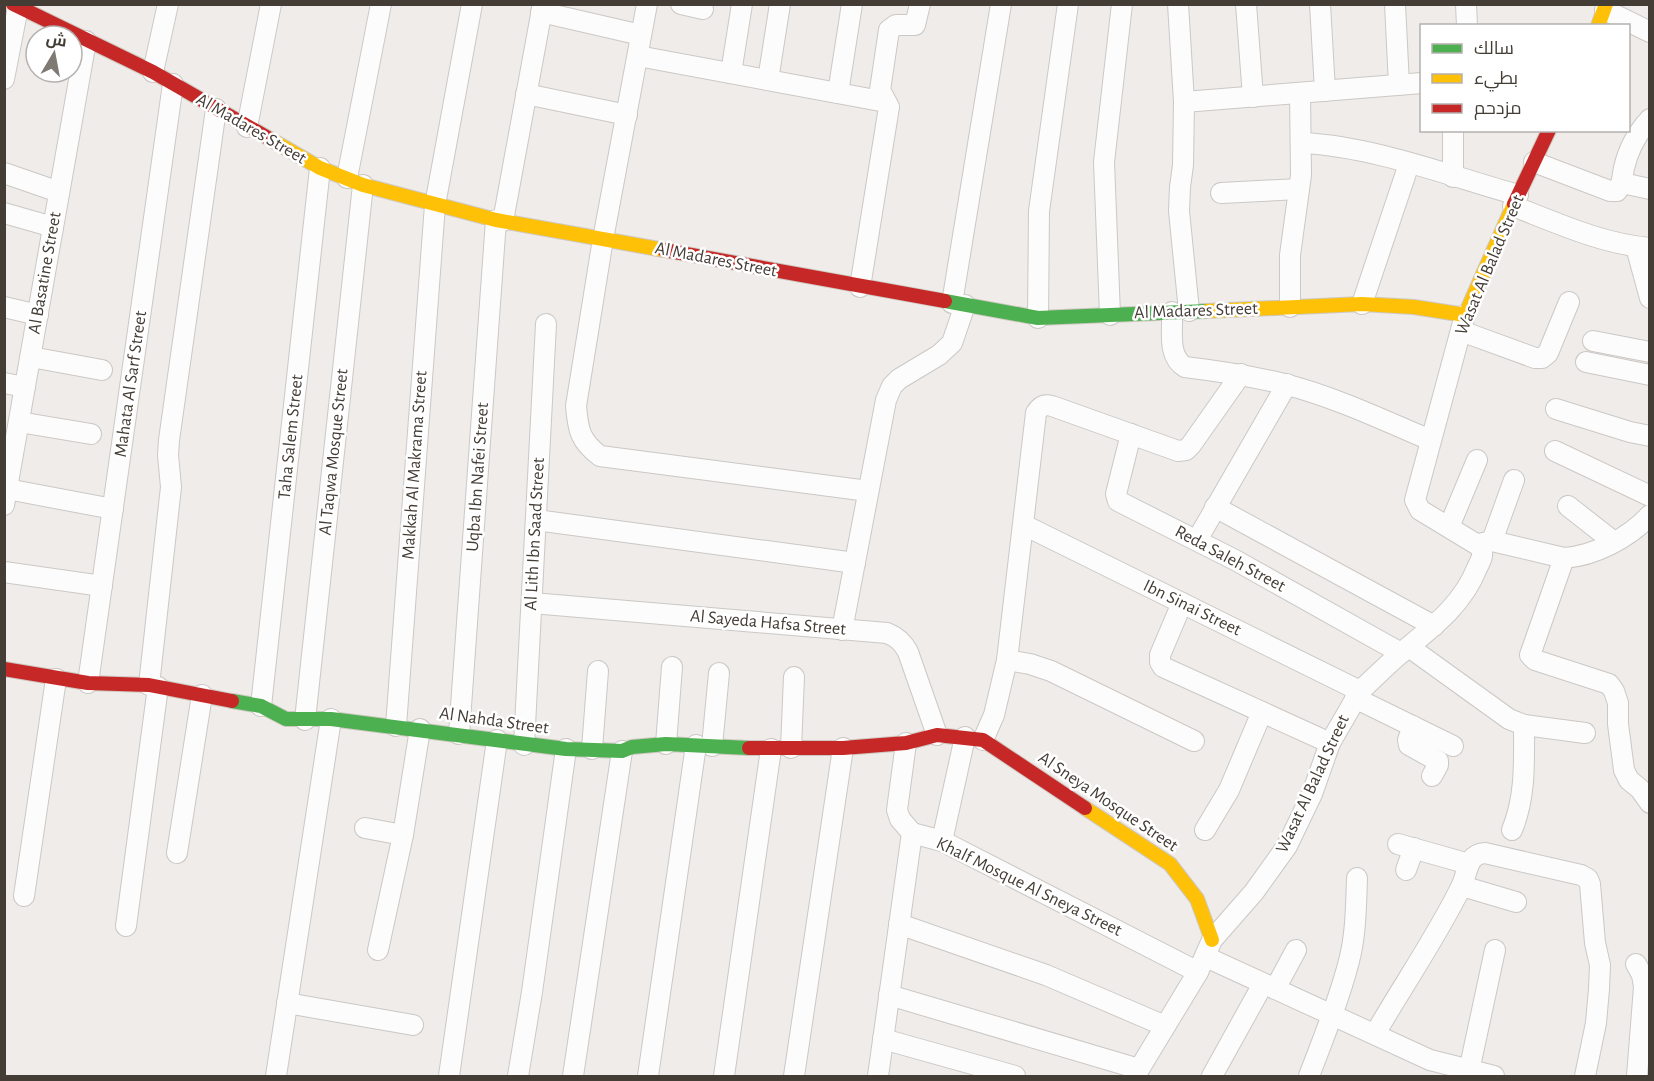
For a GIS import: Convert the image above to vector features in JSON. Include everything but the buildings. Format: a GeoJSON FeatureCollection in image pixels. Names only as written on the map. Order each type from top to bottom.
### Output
{"type":"FeatureCollection","features":[{"type":"Feature","properties":{"kind":"street"},"geometry":{"type":"LineString","coordinates":[[153,72],[168,4]]}},
{"type":"Feature","properties":{"kind":"street"},"geometry":{"type":"LineString","coordinates":[[247,127],[271,4]]}},
{"type":"Feature","properties":{"kind":"street","name":"Al Taqwa Mosque Street"},"geometry":{"type":"LineString","coordinates":[[305,720],[355,182],[381,4]]}},
{"type":"Feature","properties":{"kind":"street","name":"Makkah Al Makrama Street"},"geometry":{"type":"LineString","coordinates":[[396,726],[435,205],[472,4]]}},
{"type":"Feature","properties":{"kind":"street"},"geometry":{"type":"LineString","coordinates":[[647,4],[603,239],[576,406],[577,424],[581,437],[589,448],[600,456],[868,491]]}},
{"type":"Feature","properties":{"kind":"street"},"geometry":{"type":"LineString","coordinates":[[681,4],[703,9]]}},
{"type":"Feature","properties":{"kind":"street"},"geometry":{"type":"LineString","coordinates":[[731,73],[742,4]]}},
{"type":"Feature","properties":{"kind":"street"},"geometry":{"type":"LineString","coordinates":[[768,80],[780,4]]}},
{"type":"Feature","properties":{"kind":"street"},"geometry":{"type":"LineString","coordinates":[[838,93],[852,4]]}},
{"type":"Feature","properties":{"kind":"street"},"geometry":{"type":"LineString","coordinates":[[860,287],[889,107],[880,90],[889,30],[896,25],[915,25],[920,4]]}},
{"type":"Feature","properties":{"kind":"street"},"geometry":{"type":"LineString","coordinates":[[842,630],[886,400],[892,386],[899,379],[939,356],[952,344],[1001,4]]}},
{"type":"Feature","properties":{"kind":"street"},"geometry":{"type":"LineString","coordinates":[[1038,318],[1039,211],[1068,4]]}},
{"type":"Feature","properties":{"kind":"street"},"geometry":{"type":"LineString","coordinates":[[1110,315],[1104,162],[1122,4]]}},
{"type":"Feature","properties":{"kind":"street"},"geometry":{"type":"LineString","coordinates":[[1178,4],[1184,102],[1183,165],[1179,211],[1181,312],[1173,355],[1177,362],[1185,367],[1241,374],[1287,384],[1344,404],[1430,440]]}},
{"type":"Feature","properties":{"kind":"street"},"geometry":{"type":"LineString","coordinates":[[1246,4],[1253,97]]}},
{"type":"Feature","properties":{"kind":"street"},"geometry":{"type":"LineString","coordinates":[[1320,4],[1325,91]]}},
{"type":"Feature","properties":{"kind":"street"},"geometry":{"type":"LineString","coordinates":[[1395,4],[1399,85]]}},
{"type":"Feature","properties":{"kind":"street"},"geometry":{"type":"LineString","coordinates":[[1466,4],[1467,24]]}},
{"type":"Feature","properties":{"kind":"street"},"geometry":{"type":"LineString","coordinates":[[4,79],[15,6]]}},
{"type":"Feature","properties":{"kind":"street","name":"Al Madares Street"},"geometry":{"type":"LineString","coordinates":[[15,6],[153,72],[320,168],[355,182],[500,221],[1038,318],[1362,304],[1414,307],[1463,323]]}},
{"type":"Feature","properties":{"kind":"street"},"geometry":{"type":"LineString","coordinates":[[542,8],[641,35]]}},
{"type":"Feature","properties":{"kind":"street","name":"Uqba Ibn Nafei Street"},"geometry":{"type":"LineString","coordinates":[[459,734],[500,221],[542,8]]}},
{"type":"Feature","properties":{"kind":"street"},"geometry":{"type":"LineString","coordinates":[[1603,13],[1650,32]]}},
{"type":"Feature","properties":{"kind":"street","name":"Al Basatine Street"},"geometry":{"type":"LineString","coordinates":[[6,497],[8,464],[19,422],[31,357],[86,41]]}},
{"type":"Feature","properties":{"kind":"street"},"geometry":{"type":"LineString","coordinates":[[638,56],[886,102]]}},
{"type":"Feature","properties":{"kind":"street"},"geometry":{"type":"LineString","coordinates":[[1184,102],[1420,83]]}},
{"type":"Feature","properties":{"kind":"street","name":"Mahata Al Sarf Street"},"geometry":{"type":"LineString","coordinates":[[88,683],[173,84]]}},
{"type":"Feature","properties":{"kind":"street"},"geometry":{"type":"LineString","coordinates":[[1290,307],[1290,255],[1299,189],[1302,143],[1300,93]]}},
{"type":"Feature","properties":{"kind":"street"},"geometry":{"type":"LineString","coordinates":[[526,94],[627,115]]}},
{"type":"Feature","properties":{"kind":"street"},"geometry":{"type":"LineString","coordinates":[[126,926],[154,686],[171,488],[169,440],[216,109]]}},
{"type":"Feature","properties":{"kind":"street"},"geometry":{"type":"LineString","coordinates":[[1534,162],[1612,192],[1617,191],[1622,183],[1624,167],[1632,146],[1650,119]]}},
{"type":"Feature","properties":{"kind":"street"},"geometry":{"type":"LineString","coordinates":[[1453,132],[1453,177]]}},
{"type":"Feature","properties":{"kind":"street","name":"Wasat Al Balad Street"},"geometry":{"type":"LineString","coordinates":[[1137,1073],[1205,957],[1287,846],[1312,794],[1330,743],[1357,694],[1434,626],[1456,604],[1473,579],[1485,542],[1449,527],[1420,510],[1415,500],[1463,323],[1515,201],[1548,132]]}},
{"type":"Feature","properties":{"kind":"street"},"geometry":{"type":"LineString","coordinates":[[1302,143],[1343,147],[1453,177],[1515,201],[1602,240],[1643,247],[1650,298]]}},
{"type":"Feature","properties":{"kind":"street"},"geometry":{"type":"LineString","coordinates":[[1362,304],[1409,164]]}},
{"type":"Feature","properties":{"kind":"street","name":"Taha Salem Street"},"geometry":{"type":"LineString","coordinates":[[261,706],[320,168]]}},
{"type":"Feature","properties":{"kind":"street"},"geometry":{"type":"LineString","coordinates":[[4,173],[59,192]]}},
{"type":"Feature","properties":{"kind":"street"},"geometry":{"type":"LineString","coordinates":[[1622,183],[1650,189]]}},
{"type":"Feature","properties":{"kind":"street"},"geometry":{"type":"LineString","coordinates":[[1221,193],[1299,189]]}},
{"type":"Feature","properties":{"kind":"street"},"geometry":{"type":"LineString","coordinates":[[4,213],[53,227]]}},
{"type":"Feature","properties":{"kind":"street"},"geometry":{"type":"LineString","coordinates":[[1463,323],[1535,358],[1542,358],[1548,353],[1569,302]]}},
{"type":"Feature","properties":{"kind":"street"},"geometry":{"type":"LineString","coordinates":[[4,307],[38,315]]}},
{"type":"Feature","properties":{"kind":"street","name":"Al Lith Ibn Saad Street"},"geometry":{"type":"LineString","coordinates":[[524,745],[546,324]]}},
{"type":"Feature","properties":{"kind":"street"},"geometry":{"type":"LineString","coordinates":[[1593,341],[1650,352]]}},
{"type":"Feature","properties":{"kind":"street"},"geometry":{"type":"LineString","coordinates":[[31,357],[102,370]]}},
{"type":"Feature","properties":{"kind":"street"},"geometry":{"type":"LineString","coordinates":[[1586,362],[1650,375]]}},
{"type":"Feature","properties":{"kind":"street"},"geometry":{"type":"LineString","coordinates":[[942,841],[974,739],[994,715],[1007,660],[1036,413],[1041,407],[1053,406],[1178,450],[1186,450],[1241,374]]}},
{"type":"Feature","properties":{"kind":"street"},"geometry":{"type":"LineString","coordinates":[[4,382],[25,387]]}},
{"type":"Feature","properties":{"kind":"street"},"geometry":{"type":"LineString","coordinates":[[1197,540],[1287,384]]}},
{"type":"Feature","properties":{"kind":"street"},"geometry":{"type":"LineString","coordinates":[[1556,409],[1650,436]]}},
{"type":"Feature","properties":{"kind":"street"},"geometry":{"type":"LineString","coordinates":[[19,422],[91,434]]}},
{"type":"Feature","properties":{"kind":"street","name":"Reda Saleh Street"},"geometry":{"type":"LineString","coordinates":[[1131,434],[1116,494],[1120,503],[1197,540],[1405,650],[1509,719],[1524,724],[1585,733]]}},
{"type":"Feature","properties":{"kind":"street"},"geometry":{"type":"LineString","coordinates":[[1555,451],[1650,496]]}},
{"type":"Feature","properties":{"kind":"street"},"geometry":{"type":"LineString","coordinates":[[1449,527],[1477,460]]}},
{"type":"Feature","properties":{"kind":"street"},"geometry":{"type":"LineString","coordinates":[[1514,480],[1485,542],[1564,558],[1595,553],[1650,515]]}},
{"type":"Feature","properties":{"kind":"street"},"geometry":{"type":"LineString","coordinates":[[6,497],[113,508]]}},
{"type":"Feature","properties":{"kind":"street"},"geometry":{"type":"LineString","coordinates":[[1568,506],[1614,542]]}},
{"type":"Feature","properties":{"kind":"street"},"geometry":{"type":"LineString","coordinates":[[1215,507],[1434,626]]}},
{"type":"Feature","properties":{"kind":"street"},"geometry":{"type":"LineString","coordinates":[[536,520],[855,562]]}},
{"type":"Feature","properties":{"kind":"street","name":"Ibn Sinai Street"},"geometry":{"type":"LineString","coordinates":[[1024,525],[1182,603],[1453,746]]}},
{"type":"Feature","properties":{"kind":"street"},"geometry":{"type":"LineString","coordinates":[[1564,558],[1530,655],[1535,660],[1609,684],[1618,703],[1618,724],[1624,770],[1629,780],[1640,789],[1650,803]]}},
{"type":"Feature","properties":{"kind":"street"},"geometry":{"type":"LineString","coordinates":[[4,572],[102,586]]}},
{"type":"Feature","properties":{"kind":"street","name":"Al Sayeda Hafsa Street"},"geometry":{"type":"LineString","coordinates":[[532,603],[887,633],[900,640],[908,652],[937,735]]}},
{"type":"Feature","properties":{"kind":"street"},"geometry":{"type":"LineString","coordinates":[[1182,603],[1160,655],[1163,667],[1330,743]]}},
{"type":"Feature","properties":{"kind":"street"},"geometry":{"type":"LineString","coordinates":[[1007,660],[1051,671],[1194,741]]}},
{"type":"Feature","properties":{"kind":"street"},"geometry":{"type":"LineString","coordinates":[[666,744],[672,667]]}},
{"type":"Feature","properties":{"kind":"street","name":"Al Nahda Street"},"geometry":{"type":"LineString","coordinates":[[4,669],[88,683],[154,686],[261,706],[286,719],[331,719],[396,726],[566,750],[622,751],[639,746],[666,744],[771,749],[843,748],[906,743],[937,735],[974,739]]}},
{"type":"Feature","properties":{"kind":"street"},"geometry":{"type":"LineString","coordinates":[[592,749],[598,671]]}},
{"type":"Feature","properties":{"kind":"street"},"geometry":{"type":"LineString","coordinates":[[648,1077],[704,746],[719,673]]}},
{"type":"Feature","properties":{"kind":"street"},"geometry":{"type":"LineString","coordinates":[[791,748],[794,677]]}},
{"type":"Feature","properties":{"kind":"street"},"geometry":{"type":"LineString","coordinates":[[24,896],[56,679]]}},
{"type":"Feature","properties":{"kind":"street"},"geometry":{"type":"LineString","coordinates":[[177,853],[202,695]]}},
{"type":"Feature","properties":{"kind":"street"},"geometry":{"type":"LineString","coordinates":[[1205,830],[1228,790],[1262,712]]}},
{"type":"Feature","properties":{"kind":"street"},"geometry":{"type":"LineString","coordinates":[[282,1076],[287,1003],[331,719]]}},
{"type":"Feature","properties":{"kind":"street"},"geometry":{"type":"LineString","coordinates":[[1512,830],[1523,793],[1524,724]]}},
{"type":"Feature","properties":{"kind":"street"},"geometry":{"type":"LineString","coordinates":[[1413,726],[1408,740],[1409,745],[1438,761],[1432,776]]}},
{"type":"Feature","properties":{"kind":"street"},"geometry":{"type":"LineString","coordinates":[[378,950],[403,835],[420,729]]}},
{"type":"Feature","properties":{"kind":"street","name":"Al Sneya Mosque Street"},"geometry":{"type":"LineString","coordinates":[[974,739],[1170,864],[1190,886],[1204,912],[1205,957]]}},
{"type":"Feature","properties":{"kind":"street"},"geometry":{"type":"LineString","coordinates":[[449,1077],[497,740]]}},
{"type":"Feature","properties":{"kind":"street","name":"Khalf Mosque Al Sneya Street"},"geometry":{"type":"LineString","coordinates":[[906,743],[897,810],[905,827],[912,833],[942,841],[1375,1034],[1429,1068],[1469,1071],[1494,1077]]}},
{"type":"Feature","properties":{"kind":"street"},"geometry":{"type":"LineString","coordinates":[[794,1077],[843,748]]}},
{"type":"Feature","properties":{"kind":"street"},"geometry":{"type":"LineString","coordinates":[[724,1077],[771,749]]}},
{"type":"Feature","properties":{"kind":"street"},"geometry":{"type":"LineString","coordinates":[[518,1077],[566,750]]}},
{"type":"Feature","properties":{"kind":"street"},"geometry":{"type":"LineString","coordinates":[[573,1077],[622,751]]}},
{"type":"Feature","properties":{"kind":"street"},"geometry":{"type":"LineString","coordinates":[[365,828],[403,835]]}},
{"type":"Feature","properties":{"kind":"street"},"geometry":{"type":"LineString","coordinates":[[878,1077],[912,833]]}},
{"type":"Feature","properties":{"kind":"street"},"geometry":{"type":"LineString","coordinates":[[1406,870],[1406,846],[1468,864]]}},
{"type":"Feature","properties":{"kind":"street"},"geometry":{"type":"LineString","coordinates":[[1375,1034],[1462,886],[1472,857],[1485,853],[1581,874],[1588,879],[1595,943],[1600,965],[1596,1023],[1585,1077]]}},
{"type":"Feature","properties":{"kind":"street"},"geometry":{"type":"LineString","coordinates":[[1309,1077],[1332,1016],[1351,951],[1357,878]]}},
{"type":"Feature","properties":{"kind":"street"},"geometry":{"type":"LineString","coordinates":[[1462,886],[1516,902]]}},
{"type":"Feature","properties":{"kind":"street"},"geometry":{"type":"LineString","coordinates":[[899,924],[1046,975],[1165,1026]]}},
{"type":"Feature","properties":{"kind":"street"},"geometry":{"type":"LineString","coordinates":[[1212,1077],[1269,986],[1296,950]]}},
{"type":"Feature","properties":{"kind":"street"},"geometry":{"type":"LineString","coordinates":[[1469,1071],[1495,950]]}},
{"type":"Feature","properties":{"kind":"street"},"geometry":{"type":"LineString","coordinates":[[1636,964],[1642,975],[1644,987],[1636,1077]]}},
{"type":"Feature","properties":{"kind":"street"},"geometry":{"type":"LineString","coordinates":[[889,995],[1137,1073]]}},
{"type":"Feature","properties":{"kind":"street"},"geometry":{"type":"LineString","coordinates":[[287,1003],[413,1025]]}},
{"type":"Feature","properties":{"kind":"street"},"geometry":{"type":"LineString","coordinates":[[883,1039],[1015,1077]]}},
{"type":"Feature","properties":{"kind":"traffic: fast"},"geometry":{"type":"LineString","coordinates":[[945,301],[1038,318],[1207,311]]}},
{"type":"Feature","properties":{"kind":"traffic: fast"},"geometry":{"type":"LineString","coordinates":[[232,701],[261,706],[286,719],[331,719],[566,749],[622,751],[632,747],[666,744],[749,748]]}},
{"type":"Feature","properties":{"kind":"traffic: slow"},"geometry":{"type":"LineString","coordinates":[[1599,24],[1606,4]]}},
{"type":"Feature","properties":{"kind":"traffic: slow"},"geometry":{"type":"LineString","coordinates":[[270,139],[320,168],[363,185],[496,220],[664,250]]}},
{"type":"Feature","properties":{"kind":"traffic: slow"},"geometry":{"type":"LineString","coordinates":[[1207,311],[1362,304],[1414,307],[1465,315],[1514,204]]}},
{"type":"Feature","properties":{"kind":"traffic: slow"},"geometry":{"type":"LineString","coordinates":[[1085,808],[1170,864],[1197,899],[1212,940]]}},
{"type":"Feature","properties":{"kind":"traffic: jam"},"geometry":{"type":"LineString","coordinates":[[13,4],[153,72],[270,139]]}},
{"type":"Feature","properties":{"kind":"traffic: jam"},"geometry":{"type":"LineString","coordinates":[[1514,204],[1548,132]]}},
{"type":"Feature","properties":{"kind":"traffic: jam"},"geometry":{"type":"LineString","coordinates":[[664,250],[945,301]]}},
{"type":"Feature","properties":{"kind":"traffic: jam"},"geometry":{"type":"LineString","coordinates":[[4,669],[88,683],[149,685],[232,701]]}},
{"type":"Feature","properties":{"kind":"traffic: jam"},"geometry":{"type":"LineString","coordinates":[[749,748],[843,748],[906,743],[937,735],[983,740],[1085,808]]}}]}
